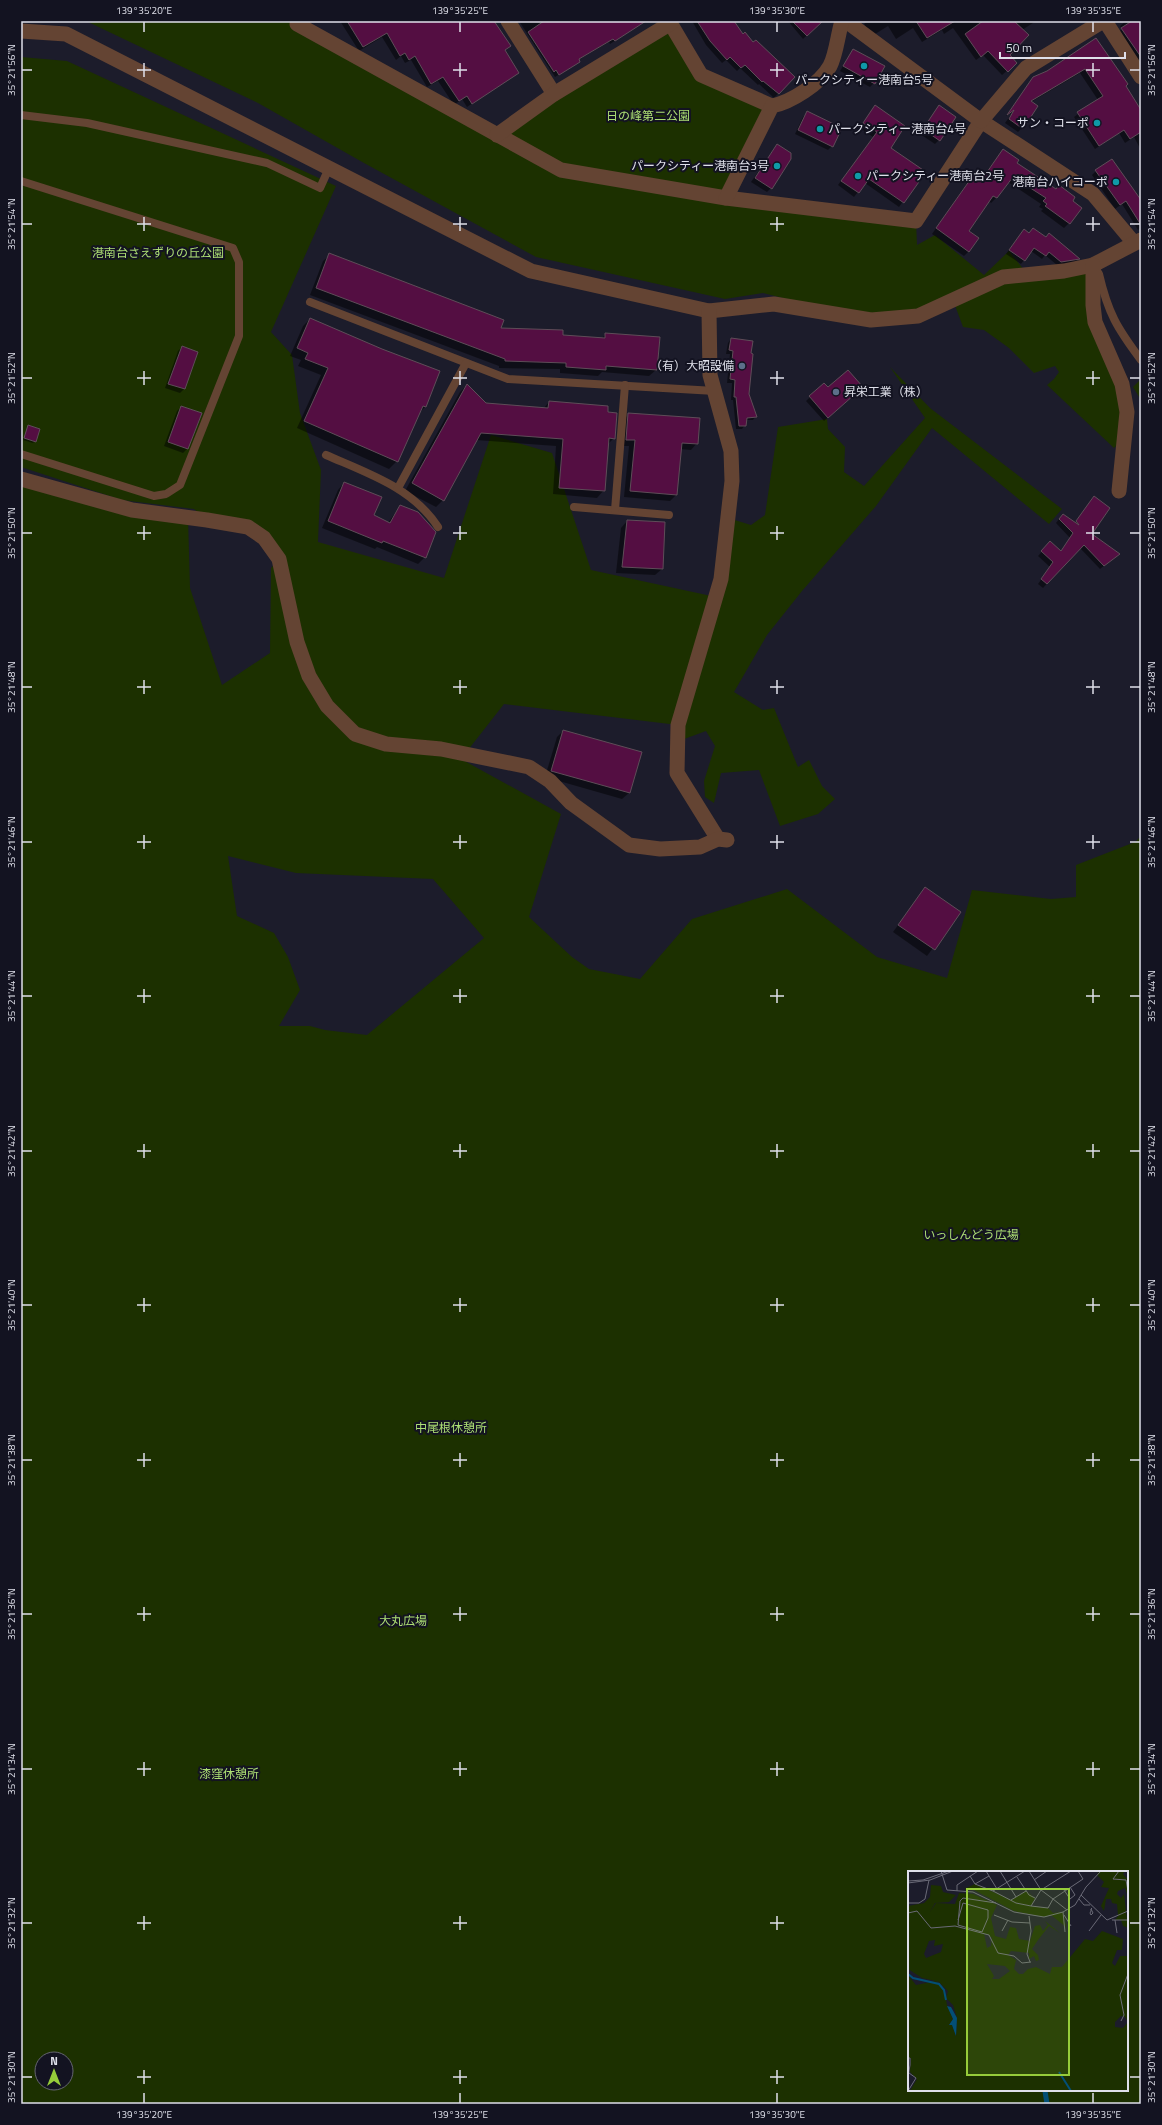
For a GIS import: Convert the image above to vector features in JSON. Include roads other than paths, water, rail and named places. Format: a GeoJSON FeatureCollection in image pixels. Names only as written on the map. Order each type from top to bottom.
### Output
{"type":"FeatureCollection","features":[{"type":"Feature","properties":{"kind":"street"},"geometry":{"type":"LineString","coordinates":[[508,21],[554,94]]}},
{"type":"Feature","properties":{"kind":"street"},"geometry":{"type":"LineString","coordinates":[[497,135],[554,94],[670,22],[701,75],[772,106],[782,104],[811,87],[830,66],[842,21]]}},
{"type":"Feature","properties":{"kind":"street"},"geometry":{"type":"LineString","coordinates":[[21,31],[66,34],[531,271],[709,311],[774,304],[871,320],[918,316],[1003,277],[1064,271],[1093,265],[1138,242],[1094,194],[981,121],[846,21]]}},
{"type":"Feature","properties":{"kind":"street"},"geometry":{"type":"LineString","coordinates":[[296,22],[561,170],[726,198],[916,221],[981,121],[1026,68],[1104,21],[1141,77]]}},
{"type":"Feature","properties":{"kind":"street"},"geometry":{"type":"LineString","coordinates":[[726,198],[772,106]]}},
{"type":"Feature","properties":{"kind":"street"},"geometry":{"type":"LineString","coordinates":[[1093,265],[1093,305],[1095,322],[1122,384],[1127,412],[1119,491]]}},
{"type":"Feature","properties":{"kind":"street"},"geometry":{"type":"LineString","coordinates":[[21,479],[132,510],[248,527],[264,538],[279,559],[297,642],[309,676],[327,706],[355,734],[386,744],[441,749],[529,767],[550,781],[576,807],[629,845],[660,849],[700,847],[723,839],[677,772],[676,742],[678,725],[721,579],[732,481],[731,451],[710,375],[709,311]]}},
{"type":"Feature","properties":{"kind":"lane"},"geometry":{"type":"LineString","coordinates":[[21,115],[87,123],[267,163],[320,188],[329,168]]}},
{"type":"Feature","properties":{"kind":"lane"},"geometry":{"type":"LineString","coordinates":[[21,181],[233,248],[239,262],[239,336],[180,484],[166,494],[154,496],[21,454]]}},
{"type":"Feature","properties":{"kind":"lane"},"geometry":{"type":"LineString","coordinates":[[1093,265],[1099,274],[1105,301],[1119,330],[1141,360]]}},
{"type":"Feature","properties":{"kind":"lane"},"geometry":{"type":"LineString","coordinates":[[310,302],[508,379],[714,390]]}},
{"type":"Feature","properties":{"kind":"lane"},"geometry":{"type":"LineString","coordinates":[[398,488],[466,363]]}},
{"type":"Feature","properties":{"kind":"lane"},"geometry":{"type":"LineString","coordinates":[[615,510],[625,385]]}},
{"type":"Feature","properties":{"kind":"lane"},"geometry":{"type":"LineString","coordinates":[[326,455],[398,488],[428,513],[438,527]]}},
{"type":"Feature","properties":{"kind":"lane"},"geometry":{"type":"LineString","coordinates":[[574,507],[669,514]]}},
{"type":"Feature","properties":{"kind":"waterway"},"geometry":{"type":"LineString","coordinates":[[1045,2091],[1047,2104]]}},
{"type":"Feature","properties":{"kind":"place","name":"パークシティー港南台5号"},"geometry":{"type":"Point","coordinates":[864,66]}},
{"type":"Feature","properties":{"kind":"place","name":"サン・コーポ"},"geometry":{"type":"Point","coordinates":[1097,123]}},
{"type":"Feature","properties":{"kind":"place","name":"パークシティー港南台4号"},"geometry":{"type":"Point","coordinates":[820,129]}},
{"type":"Feature","properties":{"kind":"place","name":"パークシティー港南台3号"},"geometry":{"type":"Point","coordinates":[777,166]}},
{"type":"Feature","properties":{"kind":"place","name":"パークシティー港南台2号"},"geometry":{"type":"Point","coordinates":[858,176]}},
{"type":"Feature","properties":{"kind":"place","name":"港南台ハイコーポ"},"geometry":{"type":"Point","coordinates":[1116,182]}},
{"type":"Feature","properties":{"kind":"place","name":"（有）大昭設備"},"geometry":{"type":"Point","coordinates":[742,366]}},
{"type":"Feature","properties":{"kind":"place","name":"昇栄工業（株）"},"geometry":{"type":"Point","coordinates":[836,392]}},
{"type":"Feature","properties":{"kind":"park label","name":"日の峰第二公園"},"geometry":{"type":"Point","coordinates":[648,116]}},
{"type":"Feature","properties":{"kind":"park label","name":"港南台さえずりの丘公園"},"geometry":{"type":"Point","coordinates":[158,253]}},
{"type":"Feature","properties":{"kind":"park label","name":"いっしんどう広場"},"geometry":{"type":"Point","coordinates":[971,1235]}},
{"type":"Feature","properties":{"kind":"park label","name":"中尾根休憩所"},"geometry":{"type":"Point","coordinates":[451,1428]}},
{"type":"Feature","properties":{"kind":"park label","name":"大丸広場"},"geometry":{"type":"Point","coordinates":[403,1621]}},
{"type":"Feature","properties":{"kind":"park label","name":"漆窪休憩所"},"geometry":{"type":"Point","coordinates":[229,1774]}}]}
